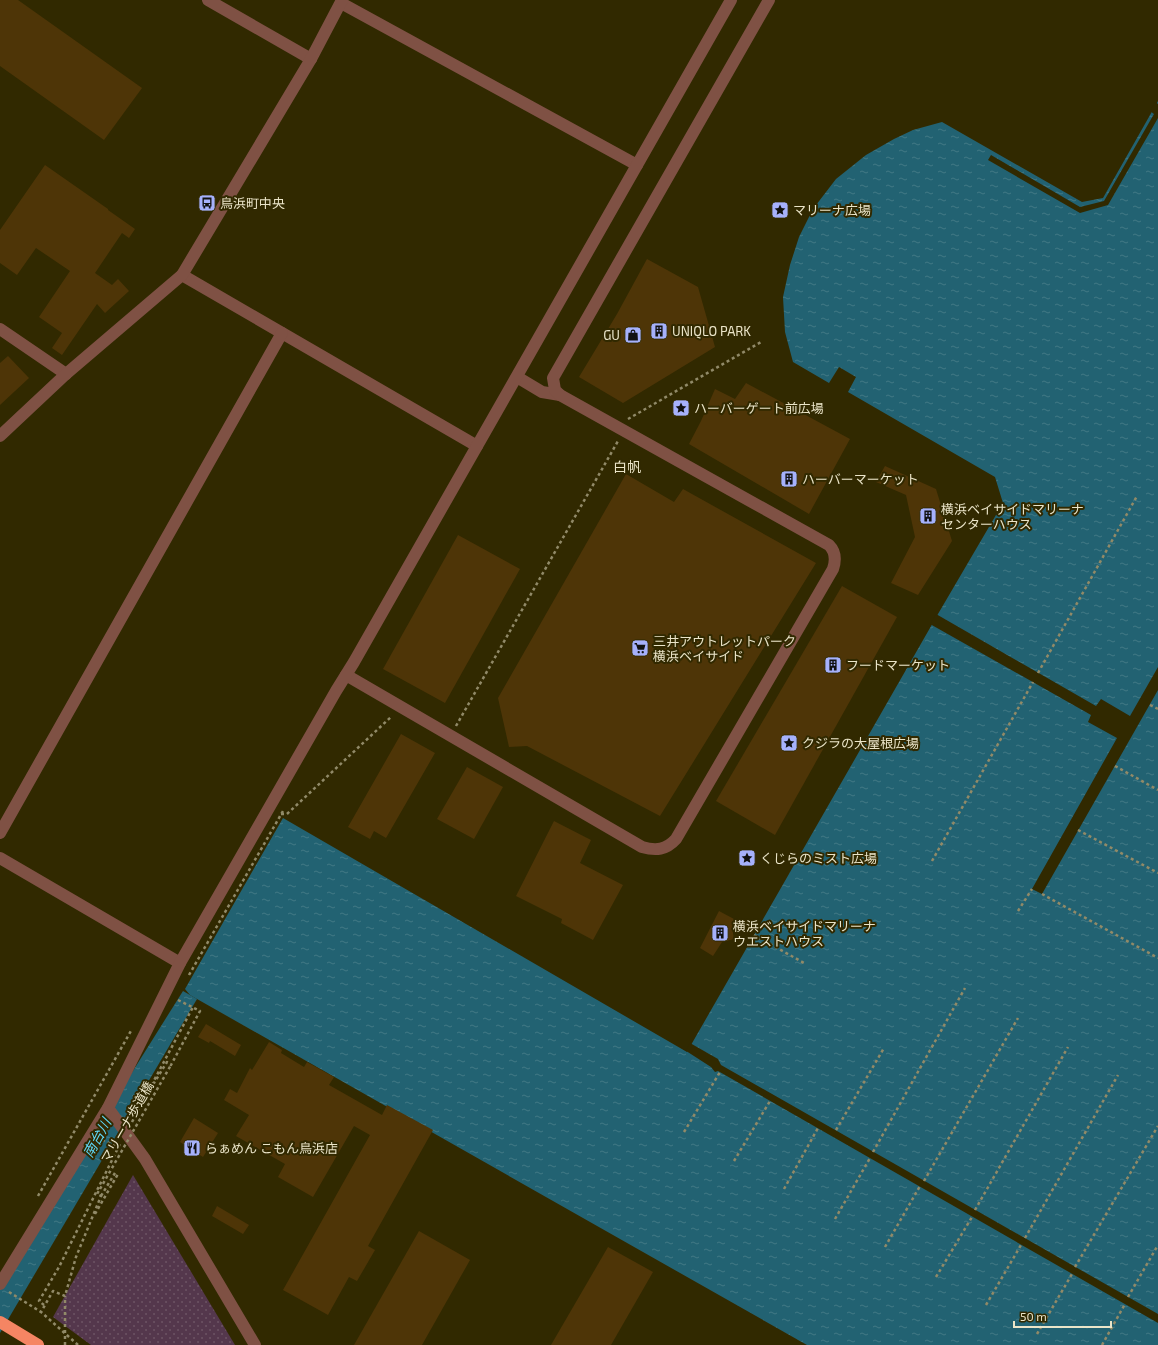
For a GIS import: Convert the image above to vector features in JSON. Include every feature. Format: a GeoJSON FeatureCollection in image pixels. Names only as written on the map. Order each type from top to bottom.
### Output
{"type":"FeatureCollection","features":[{"type":"Feature","properties":{"kind":"highway"},"geometry":{"type":"LineString","coordinates":[[0,1322],[38,1345]]}},
{"type":"Feature","properties":{"kind":"highway"},"geometry":{"type":"LineString","coordinates":[[0,1330],[22,1345]]}},
{"type":"Feature","properties":{"kind":"street"},"geometry":{"type":"LineString","coordinates":[[208,0],[310,59]]}},
{"type":"Feature","properties":{"kind":"street"},"geometry":{"type":"LineString","coordinates":[[3,1287],[108,1108],[180,963],[732,0]]}},
{"type":"Feature","properties":{"kind":"street"},"geometry":{"type":"LineString","coordinates":[[346,675],[642,847],[652,850],[663,848],[670,845],[676,839],[833,569],[836,560],[833,549],[829,545],[560,395],[555,390],[553,378],[769,0]]}},
{"type":"Feature","properties":{"kind":"street"},"geometry":{"type":"LineString","coordinates":[[0,436],[66,374],[182,275],[310,59],[342,2],[637,165]]}},
{"type":"Feature","properties":{"kind":"street"},"geometry":{"type":"LineString","coordinates":[[182,275],[477,446]]}},
{"type":"Feature","properties":{"kind":"street"},"geometry":{"type":"LineString","coordinates":[[0,329],[66,374]]}},
{"type":"Feature","properties":{"kind":"street"},"geometry":{"type":"LineString","coordinates":[[0,833],[282,333]]}},
{"type":"Feature","properties":{"kind":"street"},"geometry":{"type":"LineString","coordinates":[[516,377],[542,392],[560,395]]}},
{"type":"Feature","properties":{"kind":"street"},"geometry":{"type":"LineString","coordinates":[[0,858],[180,963]]}},
{"type":"Feature","properties":{"kind":"street"},"geometry":{"type":"LineString","coordinates":[[108,1108],[145,1159],[255,1345]]}},
{"type":"Feature","properties":{"kind":"path"},"geometry":{"type":"LineString","coordinates":[[633,424],[626,420],[761,342]]}},
{"type":"Feature","properties":{"kind":"path"},"geometry":{"type":"LineString","coordinates":[[455,728],[619,439]]}},
{"type":"Feature","properties":{"kind":"path"},"geometry":{"type":"LineString","coordinates":[[1038,673],[1137,496]]}},
{"type":"Feature","properties":{"kind":"path"},"geometry":{"type":"LineString","coordinates":[[932,861],[1033,682]]}},
{"type":"Feature","properties":{"kind":"path"},"geometry":{"type":"LineString","coordinates":[[1150,705],[1158,709]]}},
{"type":"Feature","properties":{"kind":"path"},"geometry":{"type":"LineString","coordinates":[[281,814],[287,814],[394,714]]}},
{"type":"Feature","properties":{"kind":"path"},"geometry":{"type":"LineString","coordinates":[[1115,766],[1158,790]]}},
{"type":"Feature","properties":{"kind":"path"},"geometry":{"type":"LineString","coordinates":[[187,978],[285,807]]}},
{"type":"Feature","properties":{"kind":"path"},"geometry":{"type":"LineString","coordinates":[[1078,830],[1158,873]]}},
{"type":"Feature","properties":{"kind":"path"},"geometry":{"type":"LineString","coordinates":[[1018,911],[1032,888]]}},
{"type":"Feature","properties":{"kind":"path"},"geometry":{"type":"LineString","coordinates":[[1042,894],[1158,958]]}},
{"type":"Feature","properties":{"kind":"path"},"geometry":{"type":"LineString","coordinates":[[754,935],[804,964]]}},
{"type":"Feature","properties":{"kind":"path"},"geometry":{"type":"LineString","coordinates":[[873,1152],[965,988]]}},
{"type":"Feature","properties":{"kind":"path"},"geometry":{"type":"LineString","coordinates":[[129,1128],[193,1007],[176,999]]}},
{"type":"Feature","properties":{"kind":"path","name":"マリーナ歩道橋"},"geometry":{"type":"LineString","coordinates":[[101,1196],[97,1194],[100,1188],[171,1065],[200,1011],[193,1007]]}},
{"type":"Feature","properties":{"kind":"path"},"geometry":{"type":"LineString","coordinates":[[924,1181],[1018,1018]]}},
{"type":"Feature","properties":{"kind":"path"},"geometry":{"type":"LineString","coordinates":[[975,1210],[1068,1047]]}},
{"type":"Feature","properties":{"kind":"path"},"geometry":{"type":"LineString","coordinates":[[836,1130],[884,1048]]}},
{"type":"Feature","properties":{"kind":"path"},"geometry":{"type":"LineString","coordinates":[[154,1082],[167,1062],[171,1065]]}},
{"type":"Feature","properties":{"kind":"path"},"geometry":{"type":"LineString","coordinates":[[684,1132],[720,1072]]}},
{"type":"Feature","properties":{"kind":"path"},"geometry":{"type":"LineString","coordinates":[[1025,1238],[1118,1075]]}},
{"type":"Feature","properties":{"kind":"path"},"geometry":{"type":"LineString","coordinates":[[734,1161],[770,1101]]}},
{"type":"Feature","properties":{"kind":"path"},"geometry":{"type":"LineString","coordinates":[[1076,1267],[1158,1126]]}},
{"type":"Feature","properties":{"kind":"path"},"geometry":{"type":"LineString","coordinates":[[784,1190],[818,1128]]}},
{"type":"Feature","properties":{"kind":"path"},"geometry":{"type":"LineString","coordinates":[[44,1305],[39,1301],[59,1267],[123,1139]]}},
{"type":"Feature","properties":{"kind":"path"},"geometry":{"type":"LineString","coordinates":[[103,1141],[118,1147]]}},
{"type":"Feature","properties":{"kind":"path"},"geometry":{"type":"LineString","coordinates":[[835,1219],[870,1158]]}},
{"type":"Feature","properties":{"kind":"path"},"geometry":{"type":"LineString","coordinates":[[65,1345],[65,1296],[76,1256],[101,1196],[115,1173]]}},
{"type":"Feature","properties":{"kind":"path"},"geometry":{"type":"LineString","coordinates":[[90,1223],[118,1174]]}},
{"type":"Feature","properties":{"kind":"path"},"geometry":{"type":"LineString","coordinates":[[885,1247],[920,1186]]}},
{"type":"Feature","properties":{"kind":"path"},"geometry":{"type":"LineString","coordinates":[[936,1277],[972,1216]]}},
{"type":"Feature","properties":{"kind":"path"},"geometry":{"type":"LineString","coordinates":[[986,1305],[1021,1245]]}},
{"type":"Feature","properties":{"kind":"path"},"geometry":{"type":"LineString","coordinates":[[1128,1297],[1158,1245]]}},
{"type":"Feature","properties":{"kind":"path"},"geometry":{"type":"LineString","coordinates":[[1037,1334],[1072,1274]]}},
{"type":"Feature","properties":{"kind":"path"},"geometry":{"type":"LineString","coordinates":[[3,1287],[40,1312],[78,1345]]}},
{"type":"Feature","properties":{"kind":"path"},"geometry":{"type":"LineString","coordinates":[[40,1312],[53,1292],[65,1296]]}},
{"type":"Feature","properties":{"kind":"path"},"geometry":{"type":"LineString","coordinates":[[1102,1345],[1125,1304]]}},
{"type":"Feature","properties":{"kind":"shaded area"},"geometry":{"type":"Polygon","coordinates":[[[133,1175],[235,1345],[91,1345],[53,1317],[133,1175]]]}},
{"type":"Feature","properties":{"kind":"water"},"geometry":{"type":"Polygon","coordinates":[[[1158,101],[1158,1345],[807,1345],[190,995],[185,989],[283,818],[687,1052],[1003,503],[995,477],[848,392],[856,377],[839,367],[829,383],[793,362],[785,332],[783,297],[790,265],[799,237],[813,209],[836,179],[866,155],[894,139],[913,130],[942,122],[1082,202],[1103,198],[1158,101]]]}},
{"type":"Feature","properties":{"kind":"water","name":"南台川"},"geometry":{"type":"Polygon","coordinates":[[[183,991],[197,999],[0,1333],[0,1283],[183,991]]]}},
{"type":"Feature","properties":{"kind":"pier"},"geometry":{"type":"Polygon","coordinates":[[[1155,102],[1158,104],[1158,118],[1108,205],[1080,213],[988,160],[991,155],[1080,207],[1104,201],[1154,114],[1150,111],[1155,102]]]}},
{"type":"Feature","properties":{"kind":"pier"},"geometry":{"type":"Polygon","coordinates":[[[936,614],[1096,706],[1101,699],[1130,716],[1158,667],[1158,690],[1042,894],[1032,889],[1117,738],[1088,722],[1091,715],[930,624],[936,614]]]}},
{"type":"Feature","properties":{"kind":"pier"},"geometry":{"type":"Polygon","coordinates":[[[690,1043],[718,1059],[721,1065],[1158,1314],[1158,1323],[718,1071],[715,1072],[711,1067],[680,1047],[686,1050],[690,1043]]]}},
{"type":"Feature","properties":{"kind":"building"},"geometry":{"type":"Polygon","coordinates":[[[0,0],[18,0],[142,88],[104,140],[0,66],[0,0]]]}},
{"type":"Feature","properties":{"kind":"building"},"geometry":{"type":"Polygon","coordinates":[[[45,165],[135,229],[129,238],[122,233],[95,273],[112,285],[118,279],[129,291],[105,313],[97,304],[62,355],[52,348],[62,333],[39,317],[70,271],[36,248],[17,275],[0,263],[0,230],[45,165]]]}},
{"type":"Feature","properties":{"kind":"building","name":"UNIQLO PARK"},"geometry":{"type":"Polygon","coordinates":[[[647,259],[698,287],[715,347],[623,403],[579,377],[617,314],[647,259]]]}},
{"type":"Feature","properties":{"kind":"building"},"geometry":{"type":"Polygon","coordinates":[[[8,356],[29,378],[0,405],[0,363],[8,356]]]}},
{"type":"Feature","properties":{"kind":"building","name":"ハーバーマーケット"},"geometry":{"type":"Polygon","coordinates":[[[746,383],[850,439],[809,514],[689,444],[715,389],[735,399],[746,383]]]}},
{"type":"Feature","properties":{"kind":"building","name":"横浜ベイサイドマリーナ センターハウス"},"geometry":{"type":"Polygon","coordinates":[[[885,466],[936,489],[952,541],[918,595],[891,583],[915,537],[906,495],[876,482],[885,466]]]}},
{"type":"Feature","properties":{"kind":"building","name":"三井アウトレットパーク 横浜ベイサイド"},"geometry":{"type":"Polygon","coordinates":[[[626,474],[674,502],[683,489],[816,563],[660,816],[527,746],[509,747],[498,698],[626,474]]]}},
{"type":"Feature","properties":{"kind":"building"},"geometry":{"type":"Polygon","coordinates":[[[458,535],[520,569],[445,703],[383,669],[458,535]]]}},
{"type":"Feature","properties":{"kind":"building","name":"フードマーケット"},"geometry":{"type":"Polygon","coordinates":[[[842,586],[897,617],[775,835],[716,801],[842,586]]]}},
{"type":"Feature","properties":{"kind":"building"},"geometry":{"type":"Polygon","coordinates":[[[401,734],[435,753],[386,838],[374,831],[370,839],[348,827],[401,734]]]}},
{"type":"Feature","properties":{"kind":"building"},"geometry":{"type":"Polygon","coordinates":[[[467,767],[503,787],[474,839],[437,819],[467,767]]]}},
{"type":"Feature","properties":{"kind":"building"},"geometry":{"type":"Polygon","coordinates":[[[554,821],[591,840],[580,863],[623,885],[593,940],[561,923],[562,919],[516,896],[554,821]]]}},
{"type":"Feature","properties":{"kind":"building","name":"横浜ベイサイドマリーナ ウエストハウス"},"geometry":{"type":"Polygon","coordinates":[[[719,911],[734,919],[732,927],[734,939],[722,942],[713,956],[700,948],[719,911]]]}},
{"type":"Feature","properties":{"kind":"building"},"geometry":{"type":"Polygon","coordinates":[[[206,1024],[241,1045],[235,1056],[210,1041],[209,1043],[198,1037],[206,1024]]]}},
{"type":"Feature","properties":{"kind":"building"},"geometry":{"type":"Polygon","coordinates":[[[269,1042],[282,1050],[281,1053],[304,1067],[307,1062],[334,1077],[329,1085],[382,1115],[387,1105],[433,1130],[368,1246],[375,1250],[357,1281],[349,1277],[328,1315],[283,1290],[370,1135],[354,1126],[313,1197],[278,1177],[285,1164],[236,1136],[249,1115],[224,1100],[230,1089],[237,1093],[250,1068],[252,1070],[269,1042]]]}},
{"type":"Feature","properties":{"kind":"building"},"geometry":{"type":"Polygon","coordinates":[[[194,1118],[218,1133],[203,1157],[180,1142],[194,1118]]]}},
{"type":"Feature","properties":{"kind":"building"},"geometry":{"type":"Polygon","coordinates":[[[217,1206],[249,1225],[243,1234],[212,1216],[217,1206]]]}},
{"type":"Feature","properties":{"kind":"building"},"geometry":{"type":"Polygon","coordinates":[[[419,1231],[470,1260],[422,1345],[354,1345],[419,1231]]]}},
{"type":"Feature","properties":{"kind":"building"},"geometry":{"type":"Polygon","coordinates":[[[608,1247],[653,1272],[611,1345],[551,1345],[608,1247]]]}},
{"type":"Feature","properties":{"kind":"place","name":"鳥浜町中央"},"geometry":{"type":"Point","coordinates":[207,203]}},
{"type":"Feature","properties":{"kind":"place","name":"マリーナ広場"},"geometry":{"type":"Point","coordinates":[780,210]}},
{"type":"Feature","properties":{"kind":"place","name":"UNIQLO PARK"},"geometry":{"type":"Point","coordinates":[659,331]}},
{"type":"Feature","properties":{"kind":"place","name":"GU"},"geometry":{"type":"Point","coordinates":[633,335]}},
{"type":"Feature","properties":{"kind":"place","name":"ハーバーゲート前広場"},"geometry":{"type":"Point","coordinates":[681,408]}},
{"type":"Feature","properties":{"kind":"place","name":"ハーバーマーケット"},"geometry":{"type":"Point","coordinates":[789,479]}},
{"type":"Feature","properties":{"kind":"place","name":"横浜ベイサイドマリーナ センターハウス"},"geometry":{"type":"Point","coordinates":[928,516]}},
{"type":"Feature","properties":{"kind":"place","name":"三井アウトレットパーク 横浜ベイサイド"},"geometry":{"type":"Point","coordinates":[640,648]}},
{"type":"Feature","properties":{"kind":"place","name":"フードマーケット"},"geometry":{"type":"Point","coordinates":[833,665]}},
{"type":"Feature","properties":{"kind":"place","name":"クジラの大屋根広場"},"geometry":{"type":"Point","coordinates":[789,743]}},
{"type":"Feature","properties":{"kind":"place","name":"くじらのミスト広場"},"geometry":{"type":"Point","coordinates":[747,858]}},
{"type":"Feature","properties":{"kind":"place","name":"横浜ベイサイドマリーナ ウエストハウス"},"geometry":{"type":"Point","coordinates":[720,933]}},
{"type":"Feature","properties":{"kind":"place","name":"らぁめん こもん鳥浜店"},"geometry":{"type":"Point","coordinates":[192,1148]}},
{"type":"Feature","properties":{"kind":"district","name":"白帆"},"geometry":{"type":"Point","coordinates":[627,467]}}]}
